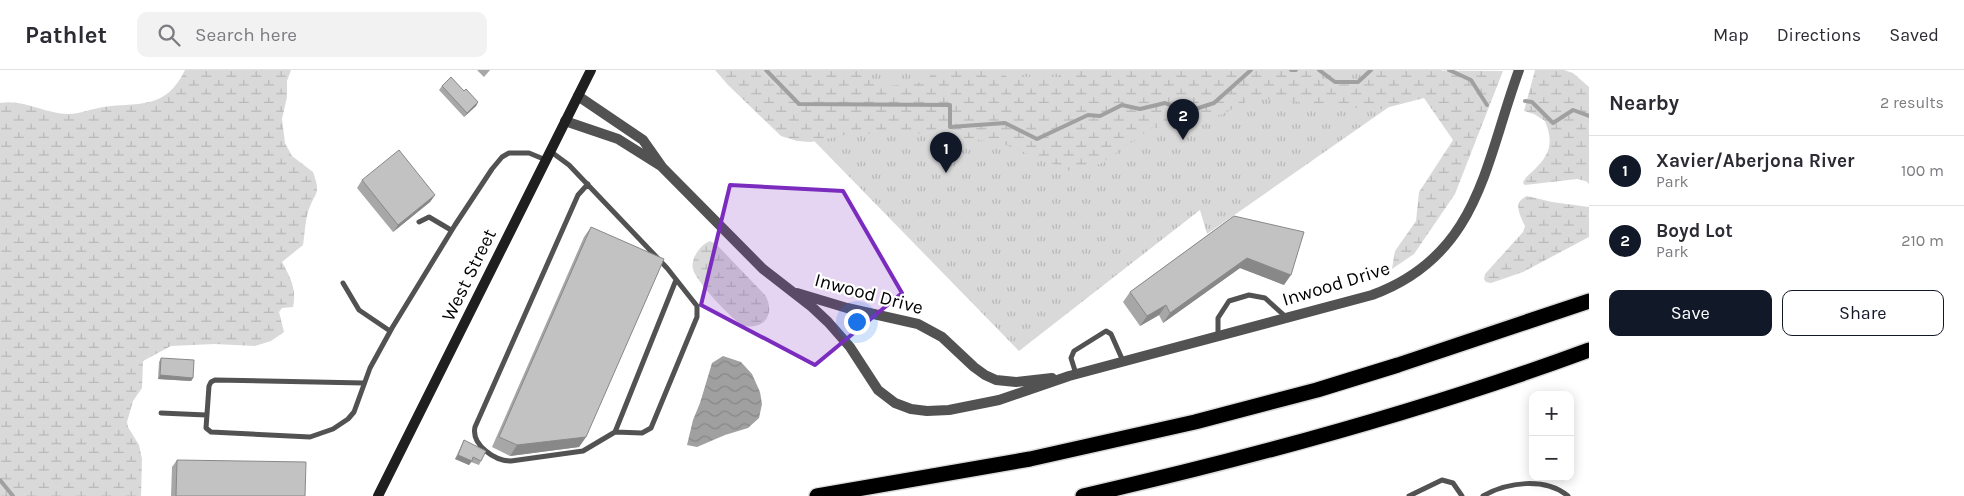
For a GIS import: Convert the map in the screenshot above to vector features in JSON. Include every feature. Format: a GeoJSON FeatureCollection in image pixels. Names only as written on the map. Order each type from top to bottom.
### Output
{"type":"FeatureCollection","features":[{"type":"Feature","properties":{"kind":"highway"},"geometry":{"type":"LineString","coordinates":[[817,496],[1030,459],[1195,422],[1398,366],[1589,301]]}},
{"type":"Feature","properties":{"kind":"highway"},"geometry":{"type":"LineString","coordinates":[[1083,496],[1203,468],[1327,435],[1451,397],[1589,350]]}},
{"type":"Feature","properties":{"kind":"main road","name":"West Street"},"geometry":{"type":"LineString","coordinates":[[378,496],[591,70]]}},
{"type":"Feature","properties":{"kind":"street","name":"Inwood Drive"},"geometry":{"type":"LineString","coordinates":[[578,96],[639,136],[650,148],[662,167],[763,269],[812,307],[843,339],[878,390],[895,402],[911,409],[927,411],[949,410],[999,400],[1072,375],[1287,318],[1384,290],[1408,278],[1431,262],[1460,229],[1477,197],[1519,70]]}},
{"type":"Feature","properties":{"kind":"street","name":"Inwood Drive"},"geometry":{"type":"LineString","coordinates":[[565,121],[618,139],[662,167]]}},
{"type":"Feature","properties":{"kind":"street","name":"Inwood Drive"},"geometry":{"type":"LineString","coordinates":[[792,292],[847,308],[918,324],[942,336],[974,367],[996,380],[1016,382],[1072,375]]}},
{"type":"Feature","properties":{"kind":"lane"},"geometry":{"type":"LineString","coordinates":[[364,383],[215,380],[209,386],[206,428],[211,432],[310,437],[333,429],[348,419],[354,412],[370,368],[390,331],[451,230],[492,169],[502,157],[510,153],[521,152],[548,156],[569,165],[588,184],[676,280],[697,306],[697,317],[651,428],[642,433],[615,432],[583,451],[508,461],[484,451],[474,432],[578,195],[588,184]]}},
{"type":"Feature","properties":{"kind":"lane"},"geometry":{"type":"LineString","coordinates":[[419,222],[429,217],[451,230]]}},
{"type":"Feature","properties":{"kind":"lane"},"geometry":{"type":"LineString","coordinates":[[615,432],[676,280]]}},
{"type":"Feature","properties":{"kind":"lane"},"geometry":{"type":"LineString","coordinates":[[343,283],[359,310],[390,331]]}},
{"type":"Feature","properties":{"kind":"lane"},"geometry":{"type":"LineString","coordinates":[[1218,336],[1218,318],[1229,301],[1249,295],[1265,298],[1287,318]]}},
{"type":"Feature","properties":{"kind":"lane"},"geometry":{"type":"LineString","coordinates":[[1072,375],[1071,358],[1074,351],[1106,331],[1111,334],[1123,361]]}},
{"type":"Feature","properties":{"kind":"lane"},"geometry":{"type":"LineString","coordinates":[[161,413],[206,415]]}},
{"type":"Feature","properties":{"kind":"lane"},"geometry":{"type":"LineString","coordinates":[[1409,496],[1442,480],[1453,483],[1462,496]]}},
{"type":"Feature","properties":{"kind":"lane"},"geometry":{"type":"LineString","coordinates":[[1483,496],[1492,490],[1521,484],[1540,485],[1560,490],[1568,496]]}},
{"type":"Feature","properties":{"kind":"highlighted area"},"geometry":{"type":"Polygon","coordinates":[[[730,185],[843,191],[902,293],[815,365],[701,305],[730,185]]]}},
{"type":"Feature","properties":{"kind":"green space"},"geometry":{"type":"Polygon","coordinates":[[[185,70],[291,70],[287,81],[287,97],[282,119],[285,143],[292,156],[313,172],[317,192],[308,213],[303,245],[282,262],[290,278],[294,295],[293,307],[282,308],[279,312],[284,332],[271,341],[255,346],[214,344],[171,346],[143,361],[142,388],[133,401],[127,422],[139,445],[142,459],[141,496],[0,496],[0,103],[18,103],[51,112],[68,114],[103,107],[140,104],[151,102],[169,92],[178,83],[185,70]]]}},
{"type":"Feature","properties":{"kind":"green space"},"geometry":{"type":"Polygon","coordinates":[[[715,70],[858,70],[866,79],[889,86],[924,82],[936,70],[999,70],[1007,77],[1057,77],[1074,70],[1311,70],[1325,85],[1350,84],[1381,70],[1503,71],[1455,194],[1414,254],[1392,269],[1395,251],[1416,221],[1419,192],[1453,140],[1424,98],[1378,110],[1253,98],[1202,125],[1152,128],[1100,164],[1070,171],[1001,143],[946,136],[900,132],[845,135],[811,142],[797,141],[781,136],[715,70]]]}},
{"type":"Feature","properties":{"kind":"green space"},"geometry":{"type":"Polygon","coordinates":[[[745,70],[1442,70],[1207,234],[1200,210],[1019,351],[745,70]]]}},
{"type":"Feature","properties":{"kind":"green space"},"geometry":{"type":"Polygon","coordinates":[[[1535,70],[1564,70],[1573,73],[1589,87],[1589,184],[1586,181],[1577,179],[1525,185],[1523,183],[1547,154],[1550,142],[1545,121],[1534,114],[1524,111],[1535,70]]]}},
{"type":"Feature","properties":{"kind":"green space"},"geometry":{"type":"Polygon","coordinates":[[[1527,196],[1552,202],[1589,207],[1589,237],[1523,272],[1491,283],[1486,282],[1484,279],[1485,274],[1523,232],[1525,226],[1519,213],[1518,205],[1527,196]]]}},
{"type":"Feature","properties":{"kind":"green space"},"geometry":{"type":"Polygon","coordinates":[[[710,241],[716,244],[765,295],[769,308],[766,319],[762,323],[756,326],[742,325],[714,299],[695,275],[692,265],[693,261],[697,252],[710,241]]]}},
{"type":"Feature","properties":{"kind":"water"},"geometry":{"type":"Polygon","coordinates":[[[723,356],[741,362],[752,374],[760,392],[762,404],[759,418],[748,428],[697,447],[687,445],[693,420],[712,363],[723,356]]]}},
{"type":"Feature","properties":{"kind":"building"},"geometry":{"type":"Polygon","coordinates":[[[451,77],[478,102],[467,113],[442,86],[451,77]]]}},
{"type":"Feature","properties":{"kind":"building"},"geometry":{"type":"Polygon","coordinates":[[[399,150],[435,195],[398,225],[362,180],[399,150]]]}},
{"type":"Feature","properties":{"kind":"building"},"geometry":{"type":"Polygon","coordinates":[[[1234,216],[1304,232],[1291,275],[1247,258],[1170,313],[1166,305],[1147,316],[1130,292],[1234,216]]]}},
{"type":"Feature","properties":{"kind":"building"},"geometry":{"type":"Polygon","coordinates":[[[591,227],[664,259],[586,437],[517,445],[499,437],[591,227]]]}},
{"type":"Feature","properties":{"kind":"building"},"geometry":{"type":"Polygon","coordinates":[[[161,358],[194,360],[193,378],[160,375],[161,358]]]}},
{"type":"Feature","properties":{"kind":"building"},"geometry":{"type":"Polygon","coordinates":[[[464,440],[486,451],[481,461],[473,457],[472,461],[458,455],[464,440]]]}},
{"type":"Feature","properties":{"kind":"building"},"geometry":{"type":"Polygon","coordinates":[[[177,460],[306,462],[305,496],[176,496],[177,460]]]}},
{"type":"Feature","properties":{"kind":"waterway"},"geometry":{"type":"LineString","coordinates":[[766,70],[799,104],[950,105],[950,127],[1005,123],[1037,139],[1088,115],[1100,116],[1122,105],[1140,109],[1165,103],[1186,112],[1214,103],[1251,70]]}},
{"type":"Feature","properties":{"kind":"waterway"},"geometry":{"type":"LineString","coordinates":[[1291,70],[1296,70]]}},
{"type":"Feature","properties":{"kind":"waterway"},"geometry":{"type":"LineString","coordinates":[[1319,70],[1335,82],[1358,82],[1371,70]]}},
{"type":"Feature","properties":{"kind":"waterway"},"geometry":{"type":"LineString","coordinates":[[1449,70],[1471,80],[1487,105]]}},
{"type":"Feature","properties":{"kind":"waterway"},"geometry":{"type":"LineString","coordinates":[[1525,101],[1532,102],[1553,123],[1573,110],[1589,116]]}},
{"type":"Feature","properties":{"kind":"waterway"},"geometry":{"type":"LineString","coordinates":[[0,480],[13,496]]}},
{"type":"Feature","properties":{"kind":"place","name":"Boyd Lot"},"geometry":{"type":"Point","coordinates":[1183,140]}},
{"type":"Feature","properties":{"kind":"place","name":"Xavier/Aberjona River"},"geometry":{"type":"Point","coordinates":[946,173]}}]}
